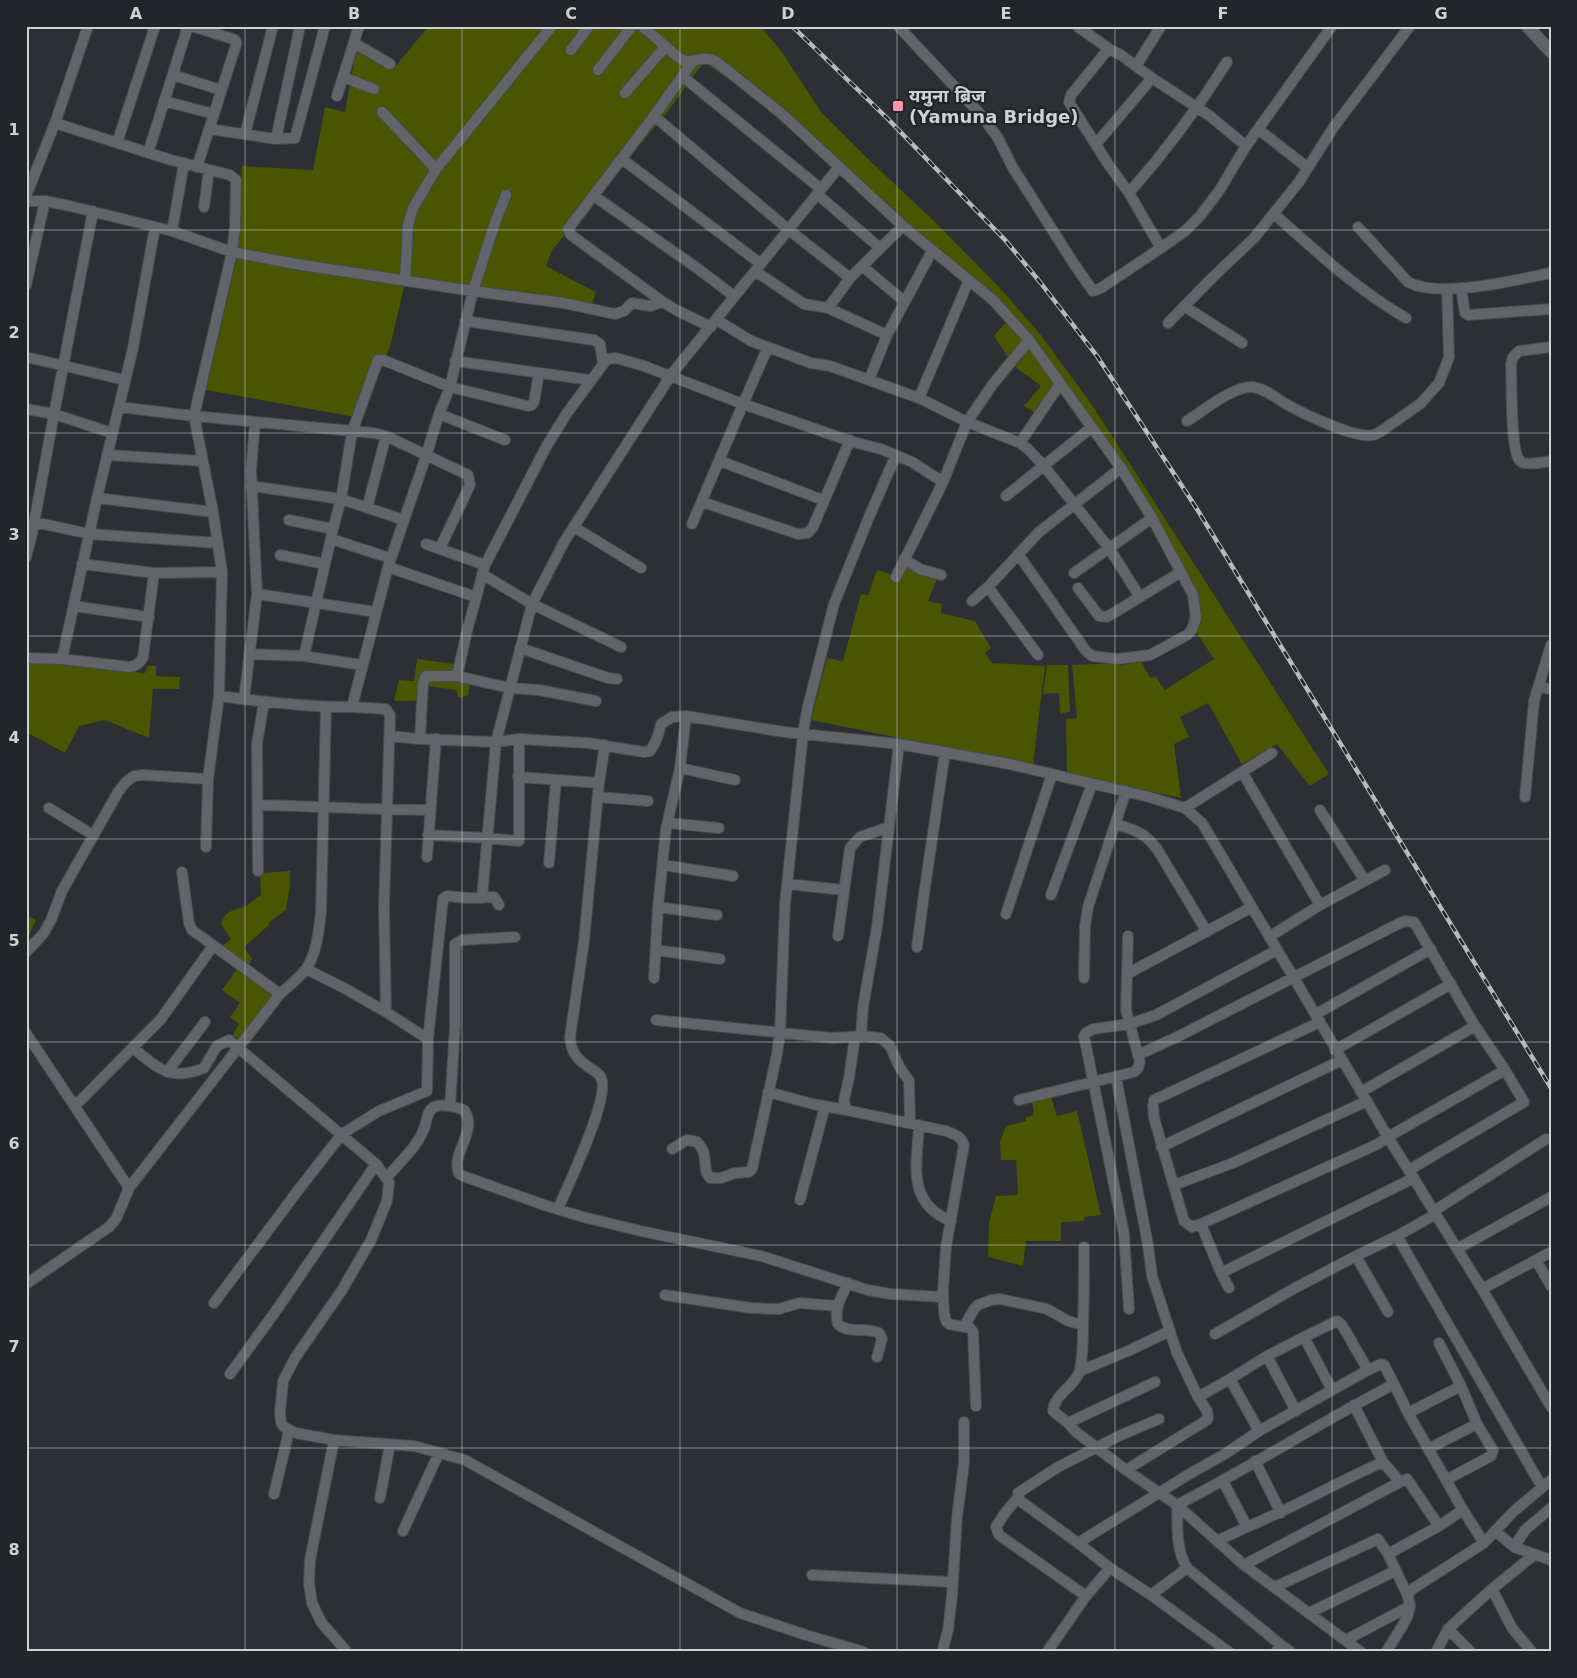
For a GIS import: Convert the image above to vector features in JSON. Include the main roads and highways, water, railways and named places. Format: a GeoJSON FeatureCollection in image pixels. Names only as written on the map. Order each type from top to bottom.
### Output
{"type":"FeatureCollection","features":[{"type":"Feature","properties":{"kind":"railway"},"geometry":{"type":"LineString","coordinates":[[792,26],[887,118],[1006,241],[1097,356],[1197,509],[1551,1088]]}},
{"type":"Feature","properties":{"kind":"place","name":"यमुना ब्रिज (Yamuna Bridge)"},"geometry":{"type":"Point","coordinates":[898,106]}}]}
